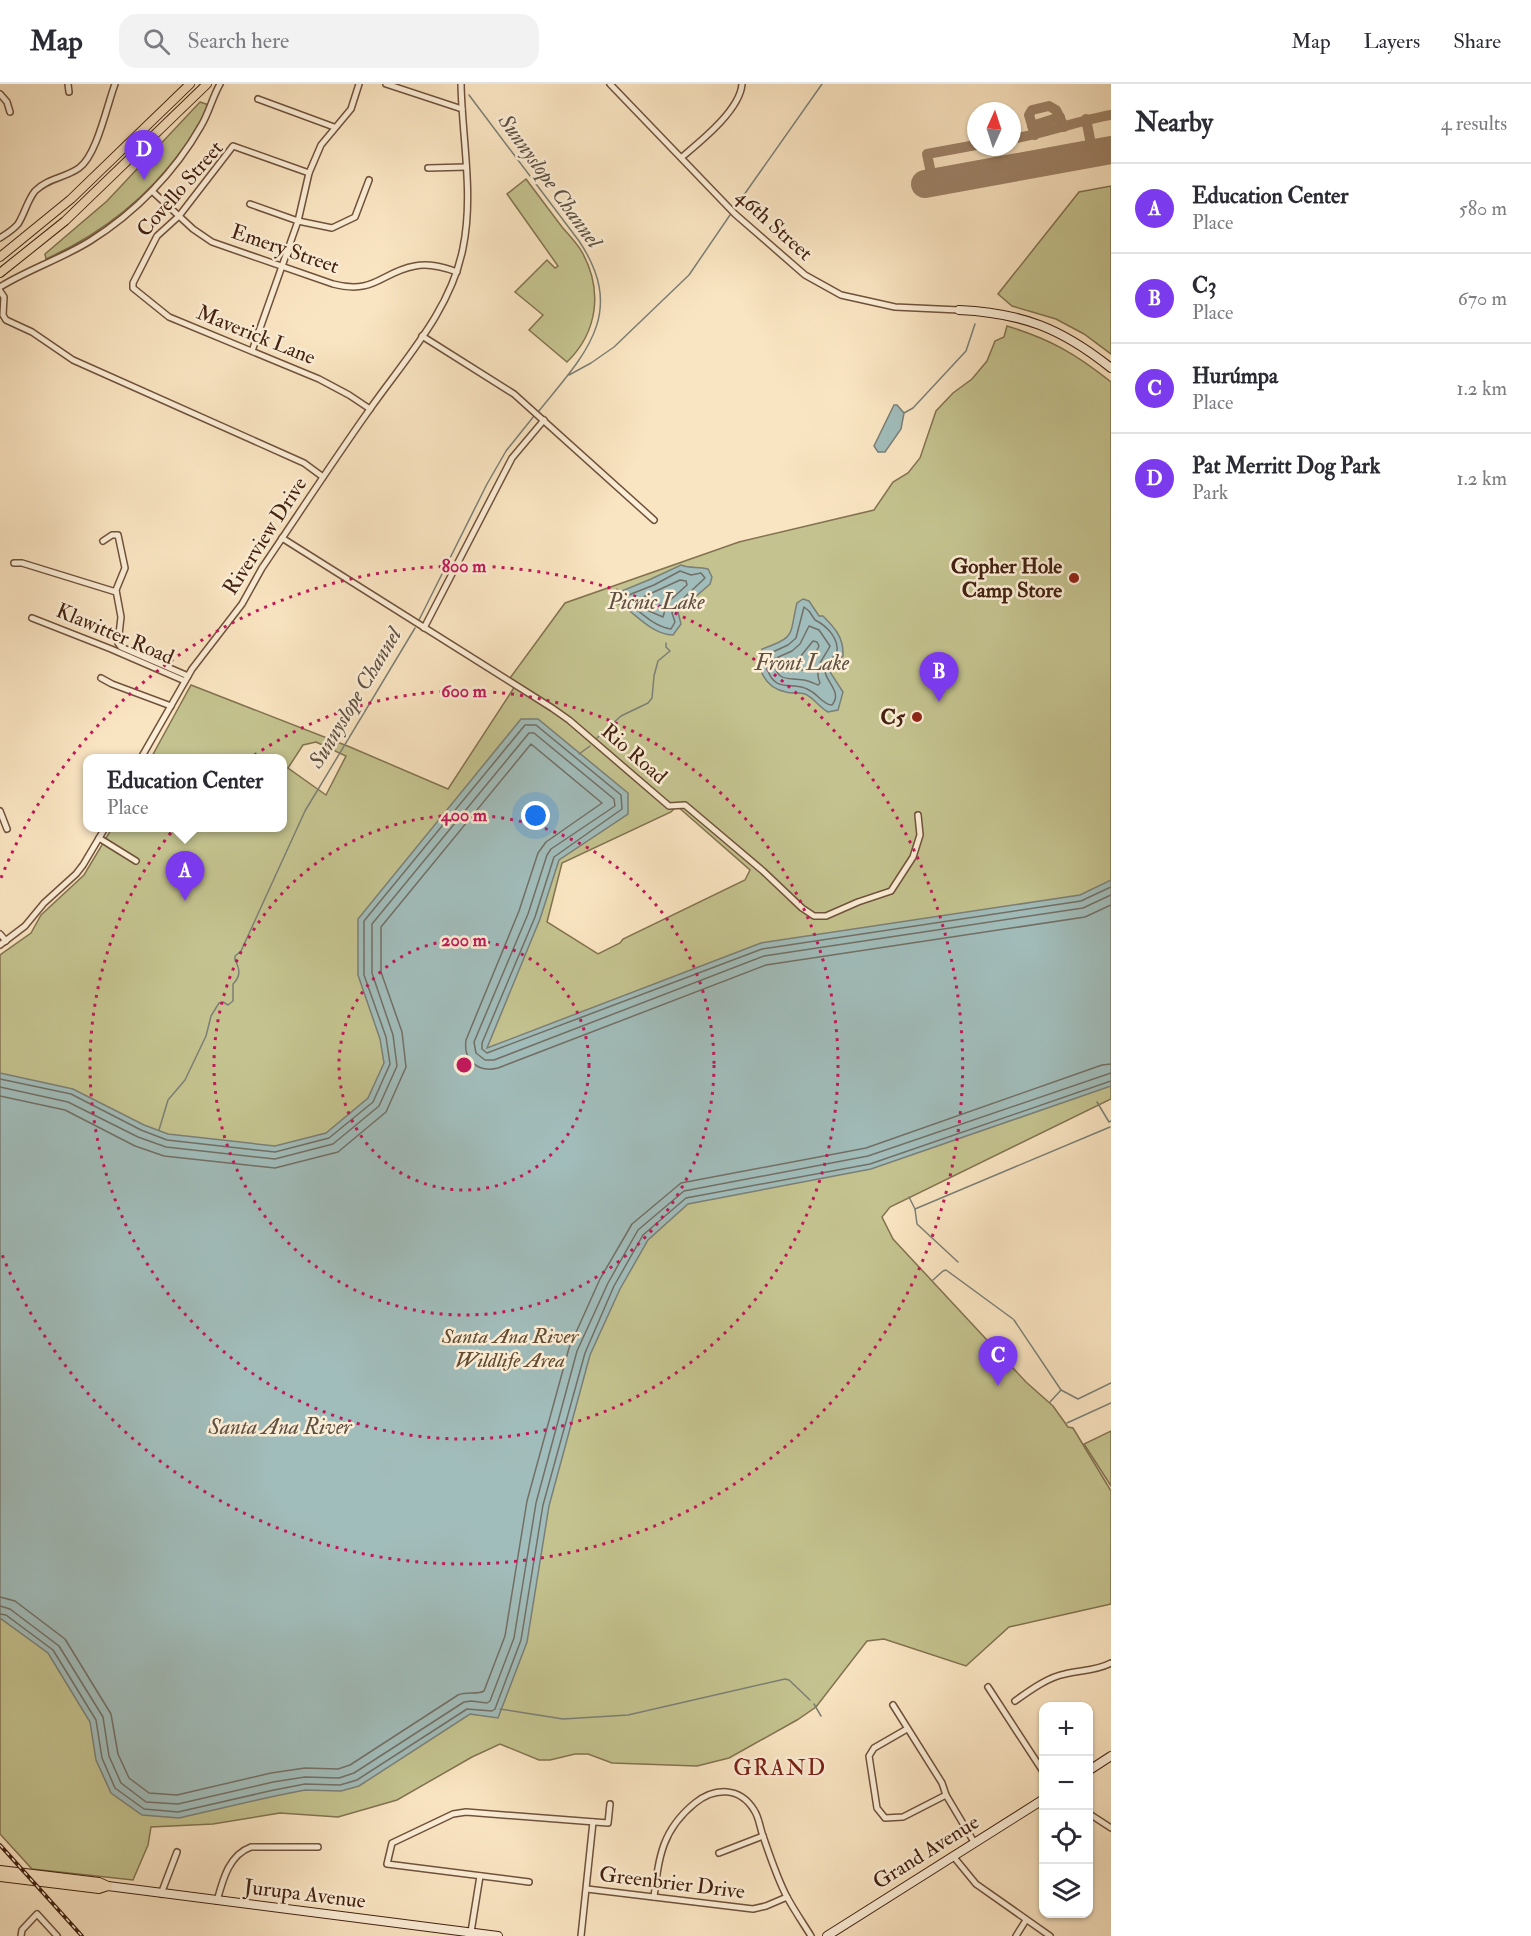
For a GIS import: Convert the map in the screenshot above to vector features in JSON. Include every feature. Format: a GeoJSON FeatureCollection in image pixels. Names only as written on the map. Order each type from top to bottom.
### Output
{"type":"FeatureCollection","features":[{"type":"Feature","properties":{"kind":"main road"},"geometry":{"type":"LineString","coordinates":[[0,257],[70,199],[190,84]]}},
{"type":"Feature","properties":{"kind":"main road"},"geometry":{"type":"LineString","coordinates":[[0,273],[65,221],[207,84]]}},
{"type":"Feature","properties":{"kind":"main road","name":"Jurupa Avenue"},"geometry":{"type":"LineString","coordinates":[[0,1870],[99,1882],[108,1886]]}},
{"type":"Feature","properties":{"kind":"main road","name":"Jurupa Avenue"},"geometry":{"type":"LineString","coordinates":[[0,1876],[99,1889],[108,1886]]}},
{"type":"Feature","properties":{"kind":"street"},"geometry":{"type":"LineString","coordinates":[[68,84],[69,92]]}},
{"type":"Feature","properties":{"kind":"street"},"geometry":{"type":"LineString","coordinates":[[0,238],[16,226],[29,200],[39,188],[54,178],[77,169],[87,160],[94,147],[115,84]]}},
{"type":"Feature","properties":{"kind":"street"},"geometry":{"type":"LineString","coordinates":[[220,84],[198,130],[152,191],[119,221],[90,241],[0,289],[4,297],[3,315],[6,320],[32,332],[73,360],[304,463],[323,477]]}},
{"type":"Feature","properties":{"kind":"street"},"geometry":{"type":"LineString","coordinates":[[252,351],[298,221],[309,173],[321,145],[351,109],[359,84]]}},
{"type":"Feature","properties":{"kind":"street"},"geometry":{"type":"LineString","coordinates":[[386,84],[462,109]]}},
{"type":"Feature","properties":{"kind":"street","name":"Riverview Drive"},"geometry":{"type":"LineString","coordinates":[[144,754],[187,679],[242,604],[282,538],[443,303],[457,272],[465,235],[466,167],[461,84]]}},
{"type":"Feature","properties":{"kind":"street","name":"46th Street"},"geometry":{"type":"LineString","coordinates":[[610,84],[735,214],[805,275],[841,295],[895,307],[959,310]]}},
{"type":"Feature","properties":{"kind":"street"},"geometry":{"type":"LineString","coordinates":[[682,157],[731,110],[742,93],[742,84]]}},
{"type":"Feature","properties":{"kind":"street"},"geometry":{"type":"LineString","coordinates":[[0,94],[7,102],[10,112]]}},
{"type":"Feature","properties":{"kind":"street"},"geometry":{"type":"LineString","coordinates":[[258,99],[334,127]]}},
{"type":"Feature","properties":{"kind":"street","name":"Covello Street"},"geometry":{"type":"LineString","coordinates":[[133,288],[133,283],[157,236],[178,216],[233,146],[309,173]]}},
{"type":"Feature","properties":{"kind":"street"},"geometry":{"type":"LineString","coordinates":[[428,168],[466,167]]}},
{"type":"Feature","properties":{"kind":"street"},"geometry":{"type":"LineString","coordinates":[[250,204],[298,221],[332,228],[355,217],[369,180]]}},
{"type":"Feature","properties":{"kind":"street","name":"Emery Street"},"geometry":{"type":"LineString","coordinates":[[152,191],[193,229],[212,242],[333,284],[350,287],[371,285],[400,270],[415,266],[431,265],[457,272]]}},
{"type":"Feature","properties":{"kind":"street","name":"Maverick Lane"},"geometry":{"type":"LineString","coordinates":[[133,288],[169,317],[319,378],[370,409]]}},
{"type":"Feature","properties":{"kind":"street"},"geometry":{"type":"LineString","coordinates":[[959,310],[994,312],[1041,325],[1069,339],[1111,368]]}},
{"type":"Feature","properties":{"kind":"street"},"geometry":{"type":"LineString","coordinates":[[422,336],[501,384],[533,410],[654,520]]}},
{"type":"Feature","properties":{"kind":"street"},"geometry":{"type":"LineString","coordinates":[[420,625],[512,458],[542,418]]}},
{"type":"Feature","properties":{"kind":"street"},"geometry":{"type":"LineString","coordinates":[[103,541],[115,534],[118,537],[125,568],[116,592],[121,617],[119,649]]}},
{"type":"Feature","properties":{"kind":"street","name":"Rio Road"},"geometry":{"type":"LineString","coordinates":[[282,538],[569,720],[669,806],[685,805],[814,916],[826,916],[891,891],[913,857],[920,835],[918,815]]}},
{"type":"Feature","properties":{"kind":"street"},"geometry":{"type":"LineString","coordinates":[[14,563],[22,563],[116,592]]}},
{"type":"Feature","properties":{"kind":"street","name":"Klawitter Road"},"geometry":{"type":"LineString","coordinates":[[32,618],[119,649],[187,679]]}},
{"type":"Feature","properties":{"kind":"street"},"geometry":{"type":"LineString","coordinates":[[101,678],[171,706]]}},
{"type":"Feature","properties":{"kind":"street"},"geometry":{"type":"LineString","coordinates":[[0,811],[7,829]]}},
{"type":"Feature","properties":{"kind":"street"},"geometry":{"type":"LineString","coordinates":[[0,934],[3,943],[25,926],[44,903],[76,874],[103,832]]}},
{"type":"Feature","properties":{"kind":"street"},"geometry":{"type":"LineString","coordinates":[[99,838],[136,861]]}},
{"type":"Feature","properties":{"kind":"street"},"geometry":{"type":"LineString","coordinates":[[1015,1701],[1030,1690],[1062,1674],[1100,1669],[1111,1663]]}},
{"type":"Feature","properties":{"kind":"street"},"geometry":{"type":"LineString","coordinates":[[988,1687],[1039,1765]]}},
{"type":"Feature","properties":{"kind":"street"},"geometry":{"type":"LineString","coordinates":[[893,1705],[942,1783],[946,1795],[974,1842]]}},
{"type":"Feature","properties":{"kind":"street"},"geometry":{"type":"LineString","coordinates":[[907,1729],[874,1748],[869,1756],[877,1808],[885,1818],[903,1817],[946,1795]]}},
{"type":"Feature","properties":{"kind":"street"},"geometry":{"type":"LineString","coordinates":[[1093,1768],[1111,1756]]}},
{"type":"Feature","properties":{"kind":"street"},"geometry":{"type":"LineString","coordinates":[[654,1897],[664,1840],[685,1811],[704,1796],[722,1790],[740,1795],[755,1810],[787,1897],[811,1936]]}},
{"type":"Feature","properties":{"kind":"street","name":"Grand Avenue"},"geometry":{"type":"LineString","coordinates":[[827,1936],[1039,1802]]}},
{"type":"Feature","properties":{"kind":"street"},"geometry":{"type":"LineString","coordinates":[[529,1882],[387,1864],[392,1843],[453,1814],[466,1812],[608,1822],[610,1803]]}},
{"type":"Feature","properties":{"kind":"street"},"geometry":{"type":"LineString","coordinates":[[1093,1816],[1111,1828]]}},
{"type":"Feature","properties":{"kind":"street"},"geometry":{"type":"LineString","coordinates":[[581,1936],[593,1822]]}},
{"type":"Feature","properties":{"kind":"street"},"geometry":{"type":"LineString","coordinates":[[719,1853],[763,1836]]}},
{"type":"Feature","properties":{"kind":"street"},"geometry":{"type":"LineString","coordinates":[[217,1901],[230,1865],[241,1851],[251,1847],[318,1847]]}},
{"type":"Feature","properties":{"kind":"street"},"geometry":{"type":"LineString","coordinates":[[161,1894],[177,1852]]}},
{"type":"Feature","properties":{"kind":"street"},"geometry":{"type":"LineString","coordinates":[[953,1856],[976,1884],[1050,1936]]}},
{"type":"Feature","properties":{"kind":"street"},"geometry":{"type":"LineString","coordinates":[[471,1932],[480,1876]]}},
{"type":"Feature","properties":{"kind":"street","name":"Jurupa Avenue"},"geometry":{"type":"LineString","coordinates":[[108,1886],[498,1936]]}},
{"type":"Feature","properties":{"kind":"street","name":"Greenbrier Drive"},"geometry":{"type":"LineString","coordinates":[[587,1889],[753,1909],[787,1897]]}},
{"type":"Feature","properties":{"kind":"street"},"geometry":{"type":"LineString","coordinates":[[21,1936],[22,1930],[36,1914],[57,1936]]}},
{"type":"Feature","properties":{"kind":"street"},"geometry":{"type":"LineString","coordinates":[[1016,1936],[1026,1920]]}},
{"type":"Feature","properties":{"kind":"green space"},"geometry":{"type":"Polygon","coordinates":[[[200,102],[209,105],[201,122],[169,167],[139,199],[86,238],[46,259],[45,254],[107,201],[200,102]]]}},
{"type":"Feature","properties":{"kind":"green space"},"geometry":{"type":"Polygon","coordinates":[[[526,179],[580,249],[589,266],[593,281],[595,296],[591,324],[585,338],[567,362],[529,330],[543,315],[515,292],[547,260],[555,268],[558,266],[507,194],[526,179]]]}},
{"type":"Feature","properties":{"kind":"green space"},"geometry":{"type":"Polygon","coordinates":[[[1111,186],[1111,354],[1084,334],[1056,319],[1012,306],[998,294],[1079,192],[1111,186]]]}},
{"type":"Feature","properties":{"kind":"green space","name":"Santa Ana River Wildlife Area"},"geometry":{"type":"Polygon","coordinates":[[[1007,326],[1036,336],[1074,355],[1111,382],[1111,1099],[890,1207],[882,1217],[893,1239],[1026,1382],[1053,1406],[1068,1427],[1073,1428],[1111,1491],[1111,1604],[1009,1627],[966,1666],[884,1639],[867,1641],[816,1707],[729,1758],[697,1766],[612,1763],[588,1754],[539,1760],[500,1744],[472,1757],[397,1800],[338,1817],[280,1813],[213,1824],[151,1827],[148,1845],[133,1880],[32,1869],[0,1834],[0,955],[31,933],[41,915],[84,875],[110,832],[287,832],[287,754],[153,754],[191,685],[350,747],[448,789],[517,683],[510,678],[565,603],[739,542],[874,510],[893,482],[908,473],[920,458],[936,411],[953,393],[972,379],[987,361],[995,341],[1004,337],[1007,326]],[[316,742],[303,745],[288,768],[326,795],[346,756],[316,742]],[[677,806],[671,812],[562,863],[547,922],[598,954],[620,943],[623,939],[745,880],[750,870],[677,806]]]}},
{"type":"Feature","properties":{"kind":"green space"},"geometry":{"type":"Polygon","coordinates":[[[1111,1431],[1111,1486],[1084,1444],[1111,1431]]]}},
{"type":"Feature","properties":{"kind":"water"},"geometry":{"type":"Polygon","coordinates":[[[894,405],[897,405],[904,413],[901,429],[885,452],[878,452],[874,446],[894,405]]]}},
{"type":"Feature","properties":{"kind":"water","name":"Picnic Lake"},"geometry":{"type":"Polygon","coordinates":[[[681,565],[708,569],[712,577],[710,584],[678,612],[681,624],[673,635],[659,632],[611,600],[612,595],[681,565]]]}},
{"type":"Feature","properties":{"kind":"water","name":"Front Lake"},"geometry":{"type":"Polygon","coordinates":[[[803,599],[809,601],[819,616],[823,616],[831,625],[842,644],[843,656],[835,662],[830,672],[843,692],[838,710],[828,712],[805,694],[779,690],[767,682],[761,670],[762,649],[781,641],[790,634],[797,603],[803,599]]]}},
{"type":"Feature","properties":{"kind":"water","name":"Santa Ana River"},"geometry":{"type":"Polygon","coordinates":[[[521,719],[538,719],[628,793],[628,814],[559,860],[540,919],[487,1048],[761,943],[1080,895],[1111,880],[1111,1086],[871,1169],[688,1204],[648,1240],[620,1289],[590,1355],[549,1506],[527,1642],[498,1718],[470,1714],[359,1786],[341,1791],[305,1790],[179,1818],[142,1815],[111,1793],[96,1760],[90,1722],[48,1653],[0,1618],[0,1073],[73,1089],[144,1125],[168,1134],[275,1146],[326,1133],[368,1098],[384,1063],[380,1039],[358,975],[358,919],[521,719]]]}},
{"type":"Feature","properties":{"kind":"waterway"},"geometry":{"type":"LineString","coordinates":[[734,209],[822,84]]}},
{"type":"Feature","properties":{"kind":"waterway","name":"Sunnyslope Channel"},"geometry":{"type":"LineString","coordinates":[[469,95],[579,241],[593,267],[600,290],[600,312],[594,332],[584,352],[571,372],[538,412]]}},
{"type":"Feature","properties":{"kind":"waterway"},"geometry":{"type":"LineString","coordinates":[[569,375],[614,347],[689,275],[730,215]]}},
{"type":"Feature","properties":{"kind":"waterway"},"geometry":{"type":"LineString","coordinates":[[904,413],[913,408],[966,351],[975,324]]}},
{"type":"Feature","properties":{"kind":"waterway","name":"Sunnyslope Channel"},"geometry":{"type":"LineString","coordinates":[[419,620],[487,484],[506,451],[534,416]]}},
{"type":"Feature","properties":{"kind":"waterway","name":"Sunnyslope Channel"},"geometry":{"type":"LineString","coordinates":[[159,1130],[168,1100],[185,1080],[206,1036],[211,1016],[219,1003],[223,1002],[228,1005],[233,1001],[233,984],[239,972],[235,956],[241,951],[305,811],[415,628]]}},
{"type":"Feature","properties":{"kind":"waterway"},"geometry":{"type":"LineString","coordinates":[[597,738],[621,716],[648,703],[652,698],[658,661],[670,651],[666,643]]}},
{"type":"Feature","properties":{"kind":"waterway"},"geometry":{"type":"LineString","coordinates":[[579,754],[590,746]]}},
{"type":"Feature","properties":{"kind":"waterway"},"geometry":{"type":"LineString","coordinates":[[1097,1102],[1109,1122],[1111,1121]]}},
{"type":"Feature","properties":{"kind":"waterway"},"geometry":{"type":"LineString","coordinates":[[909,1197],[915,1209],[1110,1127]]}},
{"type":"Feature","properties":{"kind":"waterway"},"geometry":{"type":"LineString","coordinates":[[915,1209],[917,1224],[958,1262]]}},
{"type":"Feature","properties":{"kind":"waterway"},"geometry":{"type":"LineString","coordinates":[[933,1280],[946,1270],[1013,1319]]}},
{"type":"Feature","properties":{"kind":"waterway"},"geometry":{"type":"LineString","coordinates":[[1014,1320],[1061,1390]]}},
{"type":"Feature","properties":{"kind":"waterway"},"geometry":{"type":"LineString","coordinates":[[1050,1402],[1061,1390],[1078,1399],[1111,1383]]}},
{"type":"Feature","properties":{"kind":"waterway"},"geometry":{"type":"LineString","coordinates":[[1067,1423],[1111,1403]]}},
{"type":"Feature","properties":{"kind":"waterway"},"geometry":{"type":"LineString","coordinates":[[500,1709],[563,1719],[628,1715],[785,1679],[789,1680],[810,1700]]}},
{"type":"Feature","properties":{"kind":"waterway"},"geometry":{"type":"LineString","coordinates":[[814,1704],[821,1716]]}},
{"type":"Feature","properties":{"kind":"taxiway"},"geometry":{"type":"LineString","coordinates":[[1035,135],[1029,115],[1032,110],[1049,106],[1056,110],[1064,127]]}},
{"type":"Feature","properties":{"kind":"taxiway"},"geometry":{"type":"LineString","coordinates":[[1021,137],[1111,115]]}},
{"type":"Feature","properties":{"kind":"taxiway"},"geometry":{"type":"LineString","coordinates":[[1032,126],[1060,117]]}},
{"type":"Feature","properties":{"kind":"taxiway"},"geometry":{"type":"LineString","coordinates":[[1086,119],[1093,154]]}},
{"type":"Feature","properties":{"kind":"taxiway"},"geometry":{"type":"LineString","coordinates":[[933,183],[927,154],[967,147]]}},
{"type":"Feature","properties":{"kind":"runway"},"geometry":{"type":"LineString","coordinates":[[925,184],[1111,150]]}},
{"type":"Feature","properties":{"kind":"railway"},"geometry":{"type":"LineString","coordinates":[[0,1845],[82,1936]]}},
{"type":"Feature","properties":{"kind":"place","name":"Pat Merritt Dog Park"},"geometry":{"type":"Point","coordinates":[144,180]}},
{"type":"Feature","properties":{"kind":"place","name":"Gopher Hole Camp Store"},"geometry":{"type":"Point","coordinates":[1074,578]}},
{"type":"Feature","properties":{"kind":"place","name":"C3"},"geometry":{"type":"Point","coordinates":[939,702]}},
{"type":"Feature","properties":{"kind":"place","name":"C5"},"geometry":{"type":"Point","coordinates":[917,717]}},
{"type":"Feature","properties":{"kind":"place","name":"Education Center"},"geometry":{"type":"Point","coordinates":[185,901]}},
{"type":"Feature","properties":{"kind":"place","name":"Hurúmpa"},"geometry":{"type":"Point","coordinates":[998,1386]}},
{"type":"Feature","properties":{"kind":"district","name":"GRAND"},"geometry":{"type":"Point","coordinates":[780,1768]}}]}
